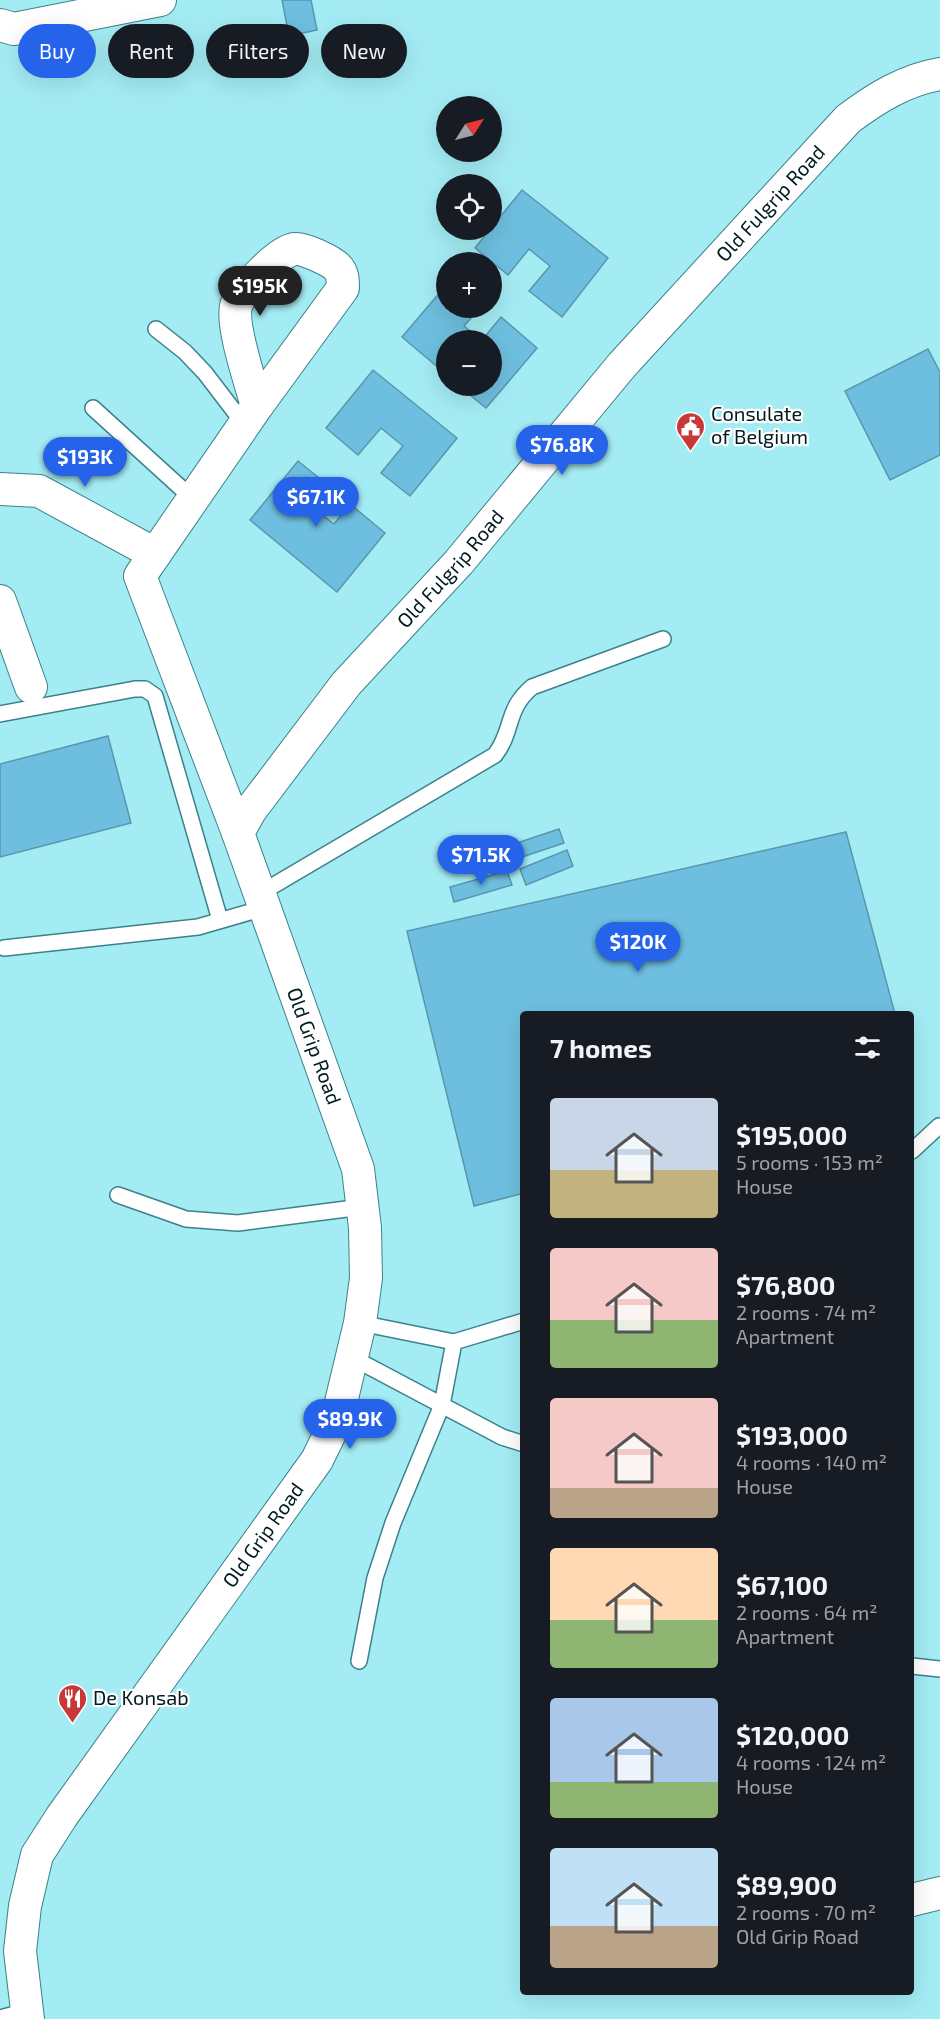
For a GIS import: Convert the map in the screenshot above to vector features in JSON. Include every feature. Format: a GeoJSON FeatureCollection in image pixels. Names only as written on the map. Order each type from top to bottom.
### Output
{"type":"FeatureCollection","features":[{"type":"Feature","properties":{"kind":"street"},"geometry":{"type":"LineString","coordinates":[[0,25],[14,29],[160,0]]}},
{"type":"Feature","properties":{"kind":"street","name":"Old Fulgrip Road"},"geometry":{"type":"LineString","coordinates":[[244,822],[346,684],[459,562],[622,365],[848,119],[878,97],[930,76]]}},
{"type":"Feature","properties":{"kind":"street"},"geometry":{"type":"LineString","coordinates":[[0,489],[39,491],[155,554],[250,415],[343,288],[344,278],[337,267],[309,252],[296,248],[280,255],[242,293],[236,307],[236,325],[250,415]]}},
{"type":"Feature","properties":{"kind":"street","name":"Old Grip Road"},"geometry":{"type":"LineString","coordinates":[[18,2016],[20,1951],[25,1906],[38,1855],[62,1816],[317,1460],[337,1419],[360,1323],[366,1278],[363,1207],[358,1169],[262,901],[244,822],[140,576],[155,554]]}},
{"type":"Feature","properties":{"kind":"street"},"geometry":{"type":"LineString","coordinates":[[0,601],[31,687]]}},
{"type":"Feature","properties":{"kind":"street"},"geometry":{"type":"LineString","coordinates":[[914,1900],[940,1893]]}},
{"type":"Feature","properties":{"kind":"lane"},"geometry":{"type":"LineString","coordinates":[[156,329],[185,352],[250,415]]}},
{"type":"Feature","properties":{"kind":"lane"},"geometry":{"type":"LineString","coordinates":[[93,408],[192,498]]}},
{"type":"Feature","properties":{"kind":"lane"},"geometry":{"type":"LineString","coordinates":[[4,948],[198,927],[262,901],[495,756],[503,745],[513,710],[520,697],[531,687],[663,639]]}},
{"type":"Feature","properties":{"kind":"lane"},"geometry":{"type":"LineString","coordinates":[[0,714],[135,689],[146,689],[154,696],[220,920]]}},
{"type":"Feature","properties":{"kind":"lane"},"geometry":{"type":"LineString","coordinates":[[914,1149],[939,1126]]}},
{"type":"Feature","properties":{"kind":"lane"},"geometry":{"type":"LineString","coordinates":[[118,1195],[186,1219],[238,1223],[363,1207]]}},
{"type":"Feature","properties":{"kind":"lane"},"geometry":{"type":"LineString","coordinates":[[360,1323],[454,1342],[520,1322]]}},
{"type":"Feature","properties":{"kind":"lane"},"geometry":{"type":"LineString","coordinates":[[359,1661],[375,1578],[393,1523],[442,1405],[454,1342]]}},
{"type":"Feature","properties":{"kind":"lane"},"geometry":{"type":"LineString","coordinates":[[352,1358],[502,1437],[520,1443]]}},
{"type":"Feature","properties":{"kind":"lane"},"geometry":{"type":"LineString","coordinates":[[914,1666],[940,1670]]}},
{"type":"Feature","properties":{"kind":"building"},"geometry":{"type":"Polygon","coordinates":[[[282,0],[311,0],[317,30],[309,32],[309,24],[287,24],[282,0]]]}},
{"type":"Feature","properties":{"kind":"building"},"geometry":{"type":"Polygon","coordinates":[[[522,190],[608,258],[562,317],[529,291],[550,266],[529,249],[508,275],[502,270],[502,252],[480,252],[475,248],[481,240],[502,240],[502,215],[522,190]]]}},
{"type":"Feature","properties":{"kind":"building"},"geometry":{"type":"Polygon","coordinates":[[[436,297],[436,318],[471,318],[464,326],[469,330],[436,330],[436,366],[402,337],[436,297]]]}},
{"type":"Feature","properties":{"kind":"building"},"geometry":{"type":"Polygon","coordinates":[[[502,318],[537,348],[502,389],[502,330],[490,330],[502,318]]]}},
{"type":"Feature","properties":{"kind":"building"},"geometry":{"type":"Polygon","coordinates":[[[928,349],[940,372],[940,455],[890,480],[845,391],[928,349]]]}},
{"type":"Feature","properties":{"kind":"building"},"geometry":{"type":"Polygon","coordinates":[[[373,370],[457,438],[410,496],[381,473],[403,446],[381,428],[358,455],[326,428],[373,370]]]}},
{"type":"Feature","properties":{"kind":"building"},"geometry":{"type":"Polygon","coordinates":[[[471,396],[496,396],[486,408],[471,396]]]}},
{"type":"Feature","properties":{"kind":"building"},"geometry":{"type":"Polygon","coordinates":[[[298,461],[334,490],[317,511],[334,524],[350,504],[385,533],[337,592],[250,520],[298,461]]]}},
{"type":"Feature","properties":{"kind":"building"},"geometry":{"type":"Polygon","coordinates":[[[108,736],[131,823],[0,857],[0,764],[108,736]]]}},
{"type":"Feature","properties":{"kind":"building"},"geometry":{"type":"Polygon","coordinates":[[[559,829],[564,843],[516,859],[511,845],[559,829]]]}},
{"type":"Feature","properties":{"kind":"building"},"geometry":{"type":"Polygon","coordinates":[[[846,832],[894,1011],[520,1011],[520,1194],[474,1206],[407,931],[846,832]]]}},
{"type":"Feature","properties":{"kind":"building"},"geometry":{"type":"Polygon","coordinates":[[[567,850],[573,866],[526,885],[520,869],[567,850]]]}},
{"type":"Feature","properties":{"kind":"building"},"geometry":{"type":"Polygon","coordinates":[[[507,871],[512,885],[454,902],[450,887],[507,871]]]}},
{"type":"Feature","properties":{"kind":"place","name":"Consulate of Belgium"},"geometry":{"type":"Point","coordinates":[690,452]}},
{"type":"Feature","properties":{"kind":"place","name":"De Konsab"},"geometry":{"type":"Point","coordinates":[72,1724]}}]}
